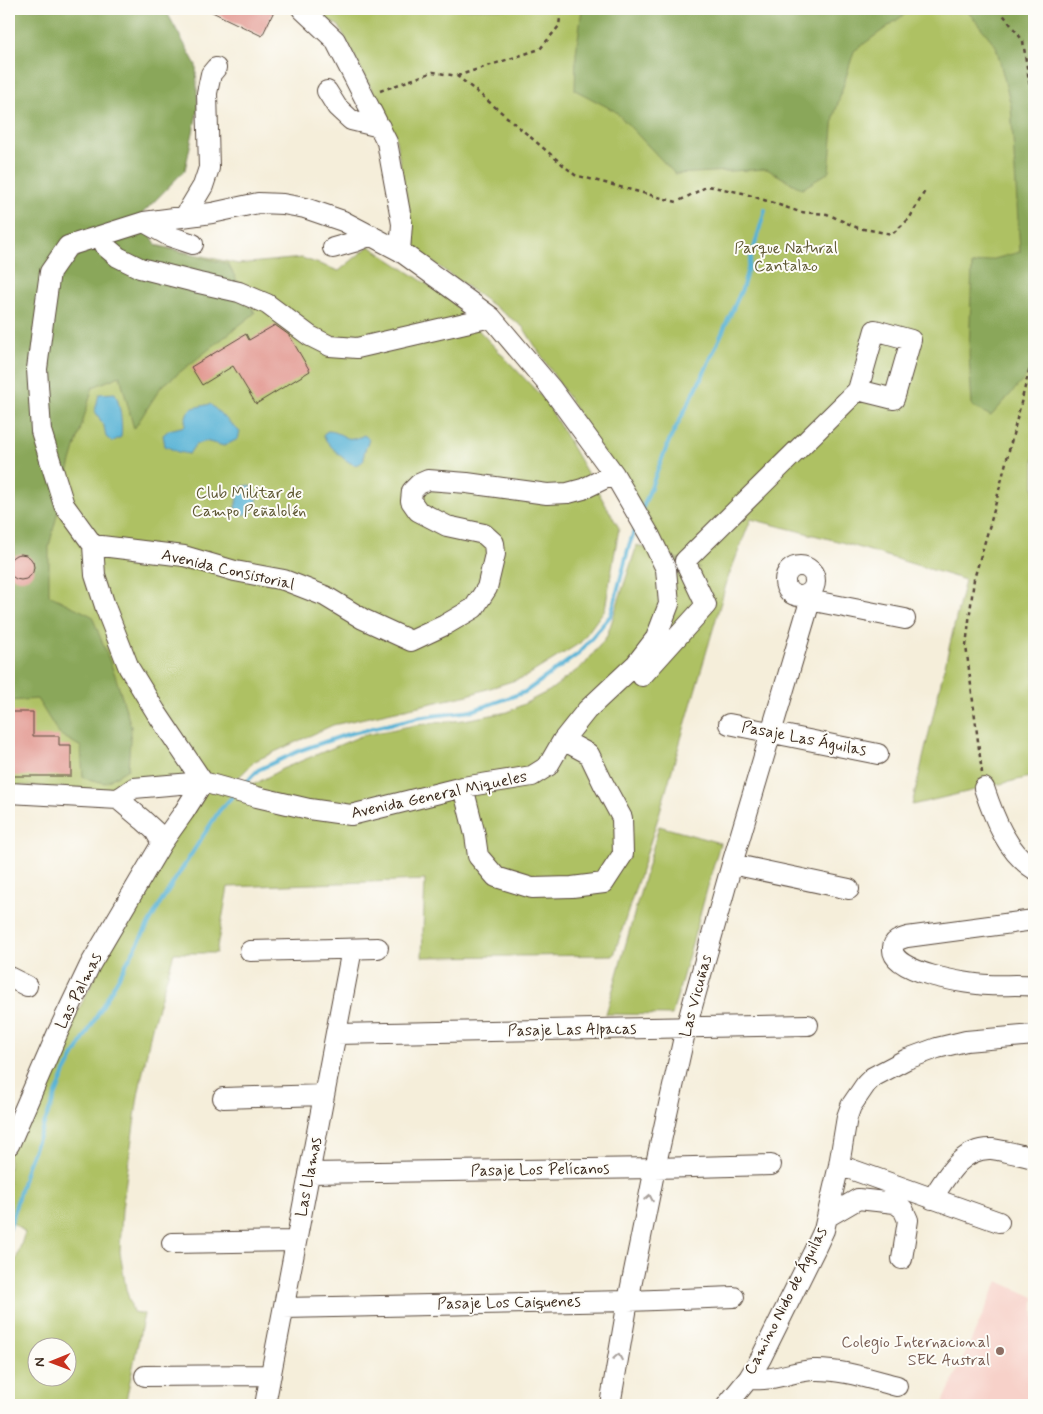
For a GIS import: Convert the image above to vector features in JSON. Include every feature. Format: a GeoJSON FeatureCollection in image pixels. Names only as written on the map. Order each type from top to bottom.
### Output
{"type":"FeatureCollection","features":[{"type":"Feature","properties":{"kind":"street"},"geometry":{"type":"LineString","coordinates":[[302,9],[335,40],[387,142],[402,224],[400,251]]}},
{"type":"Feature","properties":{"kind":"street"},"geometry":{"type":"LineString","coordinates":[[185,216],[203,186],[209,168],[207,93],[211,74],[216,68]]}},
{"type":"Feature","properties":{"kind":"street"},"geometry":{"type":"LineString","coordinates":[[327,90],[338,107],[351,120],[380,127]]}},
{"type":"Feature","properties":{"kind":"street","name":"Avenida General Miqueles"},"geometry":{"type":"LineString","coordinates":[[93,544],[64,505],[41,431],[37,369],[50,272],[68,246],[144,222],[212,213],[258,203],[282,204],[305,208],[343,221],[371,235],[400,251],[491,317],[551,388],[614,474],[650,536],[666,569],[669,604],[656,638],[636,664],[587,710],[563,740],[548,766],[532,776],[463,787],[350,815],[309,809],[203,782]]}},
{"type":"Feature","properties":{"kind":"street"},"geometry":{"type":"LineString","coordinates":[[144,222],[168,236],[193,244]]}},
{"type":"Feature","properties":{"kind":"street"},"geometry":{"type":"LineString","coordinates":[[333,248],[371,235]]}},
{"type":"Feature","properties":{"kind":"street"},"geometry":{"type":"LineString","coordinates":[[100,236],[106,248],[118,257],[140,268],[239,292],[267,304],[310,336],[330,346],[356,348],[491,317]]}},
{"type":"Feature","properties":{"kind":"street"},"geometry":{"type":"LineString","coordinates":[[608,690],[637,682],[706,605],[685,561],[858,390]]}},
{"type":"Feature","properties":{"kind":"street","name":"Avenida Consistorial"},"geometry":{"type":"LineString","coordinates":[[93,544],[184,556],[235,571],[284,580],[325,596],[363,619],[411,641],[445,625],[474,608],[487,588],[495,554],[494,543],[484,534],[448,526],[418,511],[411,501],[412,491],[419,484],[428,480],[467,483],[547,494],[568,493],[614,474]]}},
{"type":"Feature","properties":{"kind":"street"},"geometry":{"type":"LineString","coordinates":[[93,544],[95,575],[129,668],[203,782],[134,788],[118,800]]}},
{"type":"Feature","properties":{"kind":"street","name":"Las Vicuñas"},"geometry":{"type":"LineString","coordinates":[[610,1405],[628,1301],[686,1028],[732,864],[772,733],[809,597],[905,619]]}},
{"type":"Feature","properties":{"kind":"street","name":"Pasaje Las Águilas"},"geometry":{"type":"LineString","coordinates":[[729,724],[878,754]]}},
{"type":"Feature","properties":{"kind":"street"},"geometry":{"type":"LineString","coordinates":[[463,787],[478,856],[496,877],[532,888],[572,887],[604,883],[623,854],[622,818],[602,783],[589,754],[563,740]]}},
{"type":"Feature","properties":{"kind":"street","name":"Las Palmas"},"geometry":{"type":"LineString","coordinates":[[9,1145],[58,1032],[90,965],[162,843],[203,782]]}},
{"type":"Feature","properties":{"kind":"street"},"geometry":{"type":"LineString","coordinates":[[984,788],[990,807],[1002,832],[1021,859],[1034,869]]}},
{"type":"Feature","properties":{"kind":"street"},"geometry":{"type":"LineString","coordinates":[[9,793],[118,800],[155,831],[162,843]]}},
{"type":"Feature","properties":{"kind":"street"},"geometry":{"type":"LineString","coordinates":[[732,864],[849,889]]}},
{"type":"Feature","properties":{"kind":"street"},"geometry":{"type":"LineString","coordinates":[[1034,920],[906,937],[896,941],[893,944],[892,951],[895,958],[902,963],[935,977],[988,985],[1034,986]]}},
{"type":"Feature","properties":{"kind":"street"},"geometry":{"type":"LineString","coordinates":[[250,951],[378,948]]}},
{"type":"Feature","properties":{"kind":"street","name":"Las Llamas"},"geometry":{"type":"LineString","coordinates":[[265,1405],[352,949]]}},
{"type":"Feature","properties":{"kind":"street"},"geometry":{"type":"LineString","coordinates":[[9,977],[28,986]]}},
{"type":"Feature","properties":{"kind":"street","name":"Pasaje Las Alpacas"},"geometry":{"type":"LineString","coordinates":[[336,1034],[808,1025]]}},
{"type":"Feature","properties":{"kind":"street","name":"Camino Nido de Águilas"},"geometry":{"type":"LineString","coordinates":[[727,1405],[749,1378],[761,1358],[824,1230],[851,1106],[866,1084],[874,1077],[907,1059],[952,1044],[1034,1035]]}},
{"type":"Feature","properties":{"kind":"street"},"geometry":{"type":"LineString","coordinates":[[223,1098],[324,1094]]}},
{"type":"Feature","properties":{"kind":"street"},"geometry":{"type":"LineString","coordinates":[[932,1199],[947,1175],[961,1159],[974,1151],[991,1149],[1034,1158]]}},
{"type":"Feature","properties":{"kind":"street","name":"Pasaje Los Pelícanos"},"geometry":{"type":"LineString","coordinates":[[309,1173],[771,1165]]}},
{"type":"Feature","properties":{"kind":"street"},"geometry":{"type":"LineString","coordinates":[[839,1165],[999,1222]]}},
{"type":"Feature","properties":{"kind":"street"},"geometry":{"type":"LineString","coordinates":[[827,1217],[858,1199],[896,1203],[903,1209],[908,1220],[902,1259]]}},
{"type":"Feature","properties":{"kind":"street"},"geometry":{"type":"LineString","coordinates":[[172,1243],[296,1241]]}},
{"type":"Feature","properties":{"kind":"street","name":"Pasaje Los Caiquenes"},"geometry":{"type":"LineString","coordinates":[[284,1308],[734,1297]]}},
{"type":"Feature","properties":{"kind":"street"},"geometry":{"type":"LineString","coordinates":[[749,1378],[762,1379],[805,1371],[824,1370],[897,1386]]}},
{"type":"Feature","properties":{"kind":"street"},"geometry":{"type":"LineString","coordinates":[[145,1376],[271,1375]]}},
{"type":"Feature","properties":{"kind":"path"},"geometry":{"type":"LineString","coordinates":[[364,97],[433,72],[457,76],[540,49],[559,26],[562,9]]}},
{"type":"Feature","properties":{"kind":"path"},"geometry":{"type":"LineString","coordinates":[[999,9],[1024,41],[1034,114]]}},
{"type":"Feature","properties":{"kind":"path"},"geometry":{"type":"LineString","coordinates":[[457,76],[575,176],[677,202],[708,186],[743,193],[800,212],[826,214],[858,228],[892,234],[909,219],[925,191]]}},
{"type":"Feature","properties":{"kind":"path"},"geometry":{"type":"LineString","coordinates":[[984,788],[966,646],[974,579],[993,514],[1034,351]]}},
{"type":"Feature","properties":{"kind":"shaded area","name":"Colegio Internacional SEK Austral"},"geometry":{"type":"Polygon","coordinates":[[[998,1281],[1034,1297],[1034,1405],[942,1405],[998,1281]]]}},
{"type":"Feature","properties":{"kind":"green space"},"geometry":{"type":"Polygon","coordinates":[[[9,9],[165,9],[196,65],[198,109],[185,170],[140,216],[157,246],[228,264],[255,313],[161,387],[134,429],[120,376],[93,387],[49,546],[49,595],[92,616],[115,675],[131,726],[128,769],[105,783],[83,778],[81,747],[59,734],[37,699],[9,701],[9,9]]]}},
{"type":"Feature","properties":{"kind":"green space"},"geometry":{"type":"Polygon","coordinates":[[[308,9],[1034,9],[1034,776],[912,805],[965,580],[841,542],[751,519],[728,578],[658,818],[614,955],[422,957],[425,880],[228,887],[216,953],[174,953],[152,1027],[138,1096],[122,1209],[120,1252],[126,1289],[133,1312],[144,1314],[125,1405],[9,1405],[9,1282],[25,1232],[9,1220],[9,1147],[159,851],[214,775],[113,791],[9,785],[9,202],[143,242],[238,264],[302,258],[339,271],[369,246],[448,298],[545,400],[619,528],[605,609],[580,643],[525,677],[468,695],[333,725],[255,761],[236,780],[255,784],[282,769],[361,736],[415,725],[464,720],[508,712],[549,691],[585,664],[607,636],[637,545],[700,568],[664,553],[628,491],[523,327],[416,250],[395,135],[339,26],[308,9]]]}},
{"type":"Feature","properties":{"kind":"green space"},"geometry":{"type":"Polygon","coordinates":[[[582,9],[912,9],[854,51],[834,116],[829,172],[802,189],[767,169],[675,174],[615,111],[575,90],[576,54],[582,9]]]}},
{"type":"Feature","properties":{"kind":"green space"},"geometry":{"type":"Polygon","coordinates":[[[966,9],[1034,9],[1034,368],[991,416],[972,406],[969,354],[972,265],[1020,252],[1011,106],[996,46],[966,9]]]}},
{"type":"Feature","properties":{"kind":"green space"},"geometry":{"type":"Polygon","coordinates":[[[659,826],[720,843],[672,1015],[606,1014],[659,826]]]}},
{"type":"Feature","properties":{"kind":"water"},"geometry":{"type":"Polygon","coordinates":[[[115,393],[120,408],[122,432],[121,437],[112,442],[106,437],[104,426],[95,411],[99,394],[115,393]]]}},
{"type":"Feature","properties":{"kind":"water"},"geometry":{"type":"Polygon","coordinates":[[[210,404],[240,432],[238,439],[224,446],[205,441],[195,445],[189,454],[178,452],[165,446],[163,435],[169,430],[185,426],[187,414],[191,409],[210,404]]]}},
{"type":"Feature","properties":{"kind":"water"},"geometry":{"type":"Polygon","coordinates":[[[327,431],[353,439],[364,435],[369,439],[364,453],[364,460],[356,465],[346,460],[323,436],[327,431]]]}},
{"type":"Feature","properties":{"kind":"water"},"geometry":{"type":"Polygon","coordinates":[[[250,485],[257,496],[256,509],[244,515],[235,508],[241,487],[250,485]]]}},
{"type":"Feature","properties":{"kind":"building"},"geometry":{"type":"Polygon","coordinates":[[[206,9],[275,9],[262,36],[206,9]]]}},
{"type":"Feature","properties":{"kind":"building"},"geometry":{"type":"Polygon","coordinates":[[[275,325],[289,335],[310,371],[256,404],[233,366],[202,385],[191,367],[246,334],[249,340],[275,325]]]}},
{"type":"Feature","properties":{"kind":"building"},"geometry":{"type":"Polygon","coordinates":[[[21,554],[30,558],[34,567],[30,576],[21,580],[12,576],[8,567],[12,558],[21,554]]]}},
{"type":"Feature","properties":{"kind":"building"},"geometry":{"type":"Polygon","coordinates":[[[9,712],[33,712],[33,736],[59,736],[59,745],[71,745],[71,776],[9,776],[9,712]]]}},
{"type":"Feature","properties":{"kind":"waterway"},"geometry":{"type":"LineString","coordinates":[[642,510],[669,441],[703,375],[742,289],[765,210]]}},
{"type":"Feature","properties":{"kind":"waterway"},"geometry":{"type":"LineString","coordinates":[[243,786],[258,770],[301,750],[348,734],[416,718],[471,711],[525,692],[578,654],[611,615],[636,526]]}},
{"type":"Feature","properties":{"kind":"waterway"},"geometry":{"type":"LineString","coordinates":[[9,1230],[27,1166],[65,1072],[164,897],[219,811],[233,796]]}},
{"type":"Feature","properties":{"kind":"place","name":"Colegio Internacional SEK Austral"},"geometry":{"type":"Point","coordinates":[1000,1351]}},
{"type":"Feature","properties":{"kind":"park label","name":"Parque Natural Cantalao"},"geometry":{"type":"Point","coordinates":[786,257]}},
{"type":"Feature","properties":{"kind":"park label","name":"Club Militar de Campo Peñalolén"},"geometry":{"type":"Point","coordinates":[249,502]}}]}
